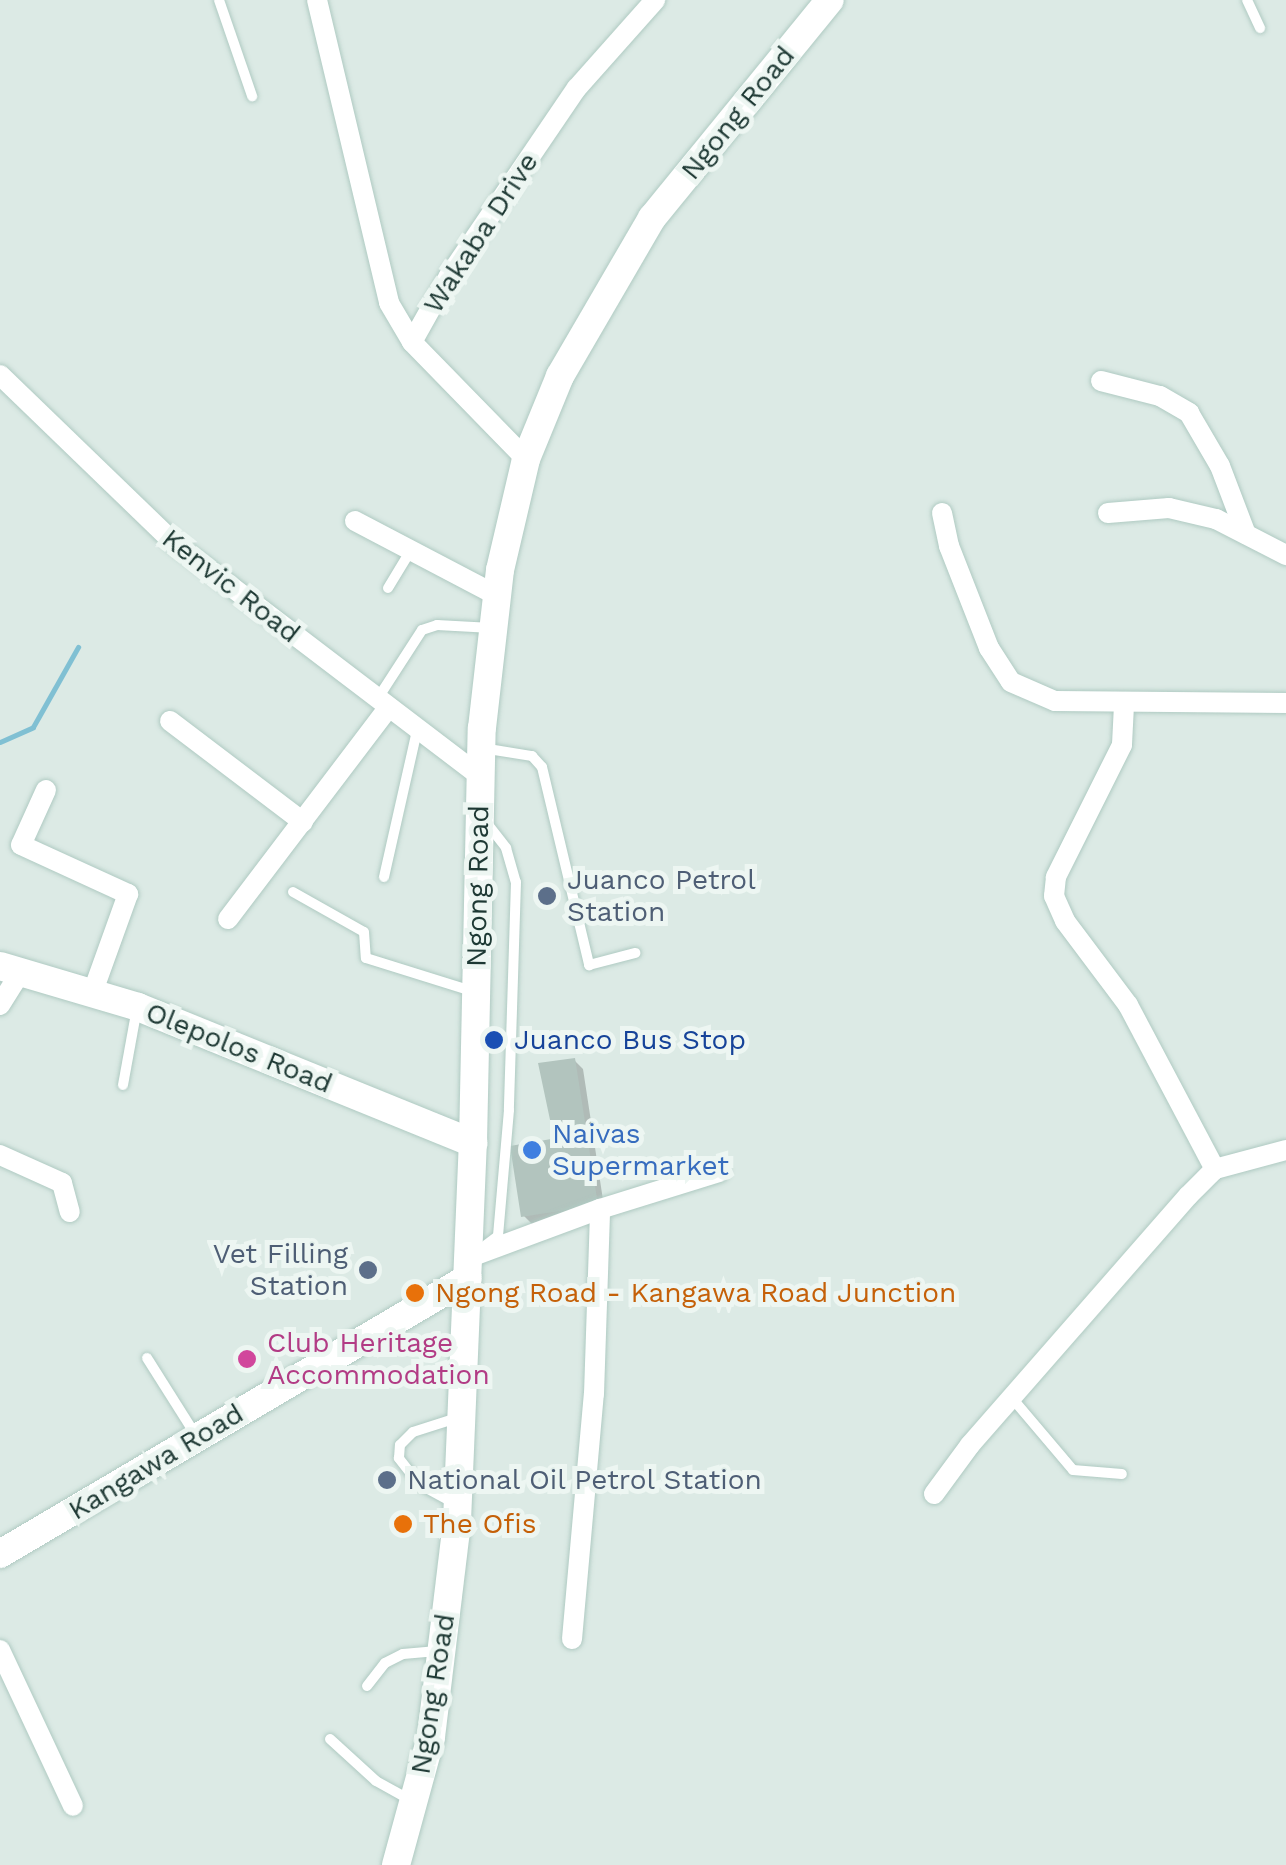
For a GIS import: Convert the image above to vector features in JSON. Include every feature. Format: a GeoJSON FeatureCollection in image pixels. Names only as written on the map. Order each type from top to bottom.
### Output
{"type":"FeatureCollection","features":[{"type":"Feature","properties":{"kind":"main road","name":"Ngong Road"},"geometry":{"type":"LineString","coordinates":[[396,1865],[431,1737],[457,1505],[473,1143],[481,748],[496,595],[526,458],[560,376],[652,218],[830,0]]}},
{"type":"Feature","properties":{"kind":"main road","name":"Olepolos Road"},"geometry":{"type":"LineString","coordinates":[[10,968],[138,1007],[473,1143]]}},
{"type":"Feature","properties":{"kind":"main road","name":"Kangawa Road"},"geometry":{"type":"LineString","coordinates":[[0,1554],[197,1438],[468,1268]]}},
{"type":"Feature","properties":{"kind":"street"},"geometry":{"type":"LineString","coordinates":[[317,0],[389,303],[412,342]]}},
{"type":"Feature","properties":{"kind":"street","name":"Wakaba Drive"},"geometry":{"type":"LineString","coordinates":[[526,458],[412,342],[449,276],[578,88],[654,0]]}},
{"type":"Feature","properties":{"kind":"street","name":"Kenvic Road"},"geometry":{"type":"LineString","coordinates":[[2,379],[174,544],[480,776]]}},
{"type":"Feature","properties":{"kind":"street"},"geometry":{"type":"LineString","coordinates":[[1101,381],[1160,396],[1189,413],[1220,466],[1246,534]]}},
{"type":"Feature","properties":{"kind":"street"},"geometry":{"type":"LineString","coordinates":[[1108,513],[1169,508],[1216,519],[1286,554]]}},
{"type":"Feature","properties":{"kind":"street"},"geometry":{"type":"LineString","coordinates":[[942,513],[949,546],[989,648],[1010,682],[1055,701],[1124,705],[1286,703]]}},
{"type":"Feature","properties":{"kind":"street"},"geometry":{"type":"LineString","coordinates":[[355,521],[496,595]]}},
{"type":"Feature","properties":{"kind":"street"},"geometry":{"type":"LineString","coordinates":[[228,919],[303,822],[383,703]]}},
{"type":"Feature","properties":{"kind":"street"},"geometry":{"type":"LineString","coordinates":[[1124,705],[1122,745],[1056,877],[1054,896],[1064,921],[1128,1006],[1216,1169]]}},
{"type":"Feature","properties":{"kind":"street"},"geometry":{"type":"LineString","coordinates":[[170,721],[303,822]]}},
{"type":"Feature","properties":{"kind":"street"},"geometry":{"type":"LineString","coordinates":[[46,790],[21,845],[128,894],[92,991]]}},
{"type":"Feature","properties":{"kind":"street"},"geometry":{"type":"LineString","coordinates":[[0,1004],[10,968]]}},
{"type":"Feature","properties":{"kind":"street"},"geometry":{"type":"LineString","coordinates":[[934,1494],[1012,1398],[1216,1169],[1286,1150]]}},
{"type":"Feature","properties":{"kind":"street"},"geometry":{"type":"LineString","coordinates":[[0,1155],[62,1183],[70,1212]]}},
{"type":"Feature","properties":{"kind":"street"},"geometry":{"type":"LineString","coordinates":[[468,1268],[600,1209],[719,1172]]}},
{"type":"Feature","properties":{"kind":"street"},"geometry":{"type":"LineString","coordinates":[[572,1638],[594,1394],[600,1209]]}},
{"type":"Feature","properties":{"kind":"street"},"geometry":{"type":"LineString","coordinates":[[0,1650],[73,1806]]}},
{"type":"Feature","properties":{"kind":"lane"},"geometry":{"type":"LineString","coordinates":[[220,0],[252,96]]}},
{"type":"Feature","properties":{"kind":"lane"},"geometry":{"type":"LineString","coordinates":[[1247,0],[1260,28]]}},
{"type":"Feature","properties":{"kind":"lane"},"geometry":{"type":"LineString","coordinates":[[388,588],[411,550]]}},
{"type":"Feature","properties":{"kind":"lane"},"geometry":{"type":"LineString","coordinates":[[383,703],[422,630],[437,625],[492,628]]}},
{"type":"Feature","properties":{"kind":"lane"},"geometry":{"type":"LineString","coordinates":[[384,877],[417,729]]}},
{"type":"Feature","properties":{"kind":"lane"},"geometry":{"type":"LineString","coordinates":[[481,748],[532,756],[542,767],[589,964],[635,953]]}},
{"type":"Feature","properties":{"kind":"lane"},"geometry":{"type":"LineString","coordinates":[[468,1268],[498,1236],[509,1110],[516,882],[506,848],[479,813]]}},
{"type":"Feature","properties":{"kind":"lane"},"geometry":{"type":"LineString","coordinates":[[292,892],[364,932],[366,958],[476,992]]}},
{"type":"Feature","properties":{"kind":"lane"},"geometry":{"type":"LineString","coordinates":[[123,1084],[138,1007]]}},
{"type":"Feature","properties":{"kind":"lane"},"geometry":{"type":"LineString","coordinates":[[147,1358],[197,1438]]}},
{"type":"Feature","properties":{"kind":"lane"},"geometry":{"type":"LineString","coordinates":[[1012,1398],[1073,1470],[1122,1474]]}},
{"type":"Feature","properties":{"kind":"lane"},"geometry":{"type":"LineString","coordinates":[[457,1505],[419,1484],[399,1458],[400,1445],[413,1432],[461,1417]]}},
{"type":"Feature","properties":{"kind":"lane"},"geometry":{"type":"LineString","coordinates":[[366,1686],[385,1663],[403,1654],[442,1651]]}},
{"type":"Feature","properties":{"kind":"lane"},"geometry":{"type":"LineString","coordinates":[[330,1738],[376,1781],[415,1803]]}},
{"type":"Feature","properties":{"kind":"building"},"geometry":{"type":"Polygon","coordinates":[[[575,1058],[598,1205],[521,1217],[510,1146],[563,1137],[562,1133],[553,1134],[538,1063],[575,1058]]]}},
{"type":"Feature","properties":{"kind":"waterway"},"geometry":{"type":"LineString","coordinates":[[0,742],[33,727],[78,647]]}},
{"type":"Feature","properties":{"kind":"place","name":"Juanco Petrol Station"},"geometry":{"type":"Point","coordinates":[547,896]}},
{"type":"Feature","properties":{"kind":"place","name":"Juanco Bus Stop"},"geometry":{"type":"Point","coordinates":[494,1040]}},
{"type":"Feature","properties":{"kind":"place","name":"Naivas Supermarket"},"geometry":{"type":"Point","coordinates":[532,1150]}},
{"type":"Feature","properties":{"kind":"place","name":"Vet Filling Station"},"geometry":{"type":"Point","coordinates":[368,1270]}},
{"type":"Feature","properties":{"kind":"place","name":"Ngong Road - Kangawa Road Junction"},"geometry":{"type":"Point","coordinates":[415,1293]}},
{"type":"Feature","properties":{"kind":"place","name":"Club Heritage Accommodation"},"geometry":{"type":"Point","coordinates":[247,1359]}},
{"type":"Feature","properties":{"kind":"place","name":"National Oil Petrol Station"},"geometry":{"type":"Point","coordinates":[387,1480]}},
{"type":"Feature","properties":{"kind":"place","name":"The Ofis"},"geometry":{"type":"Point","coordinates":[403,1524]}}]}
